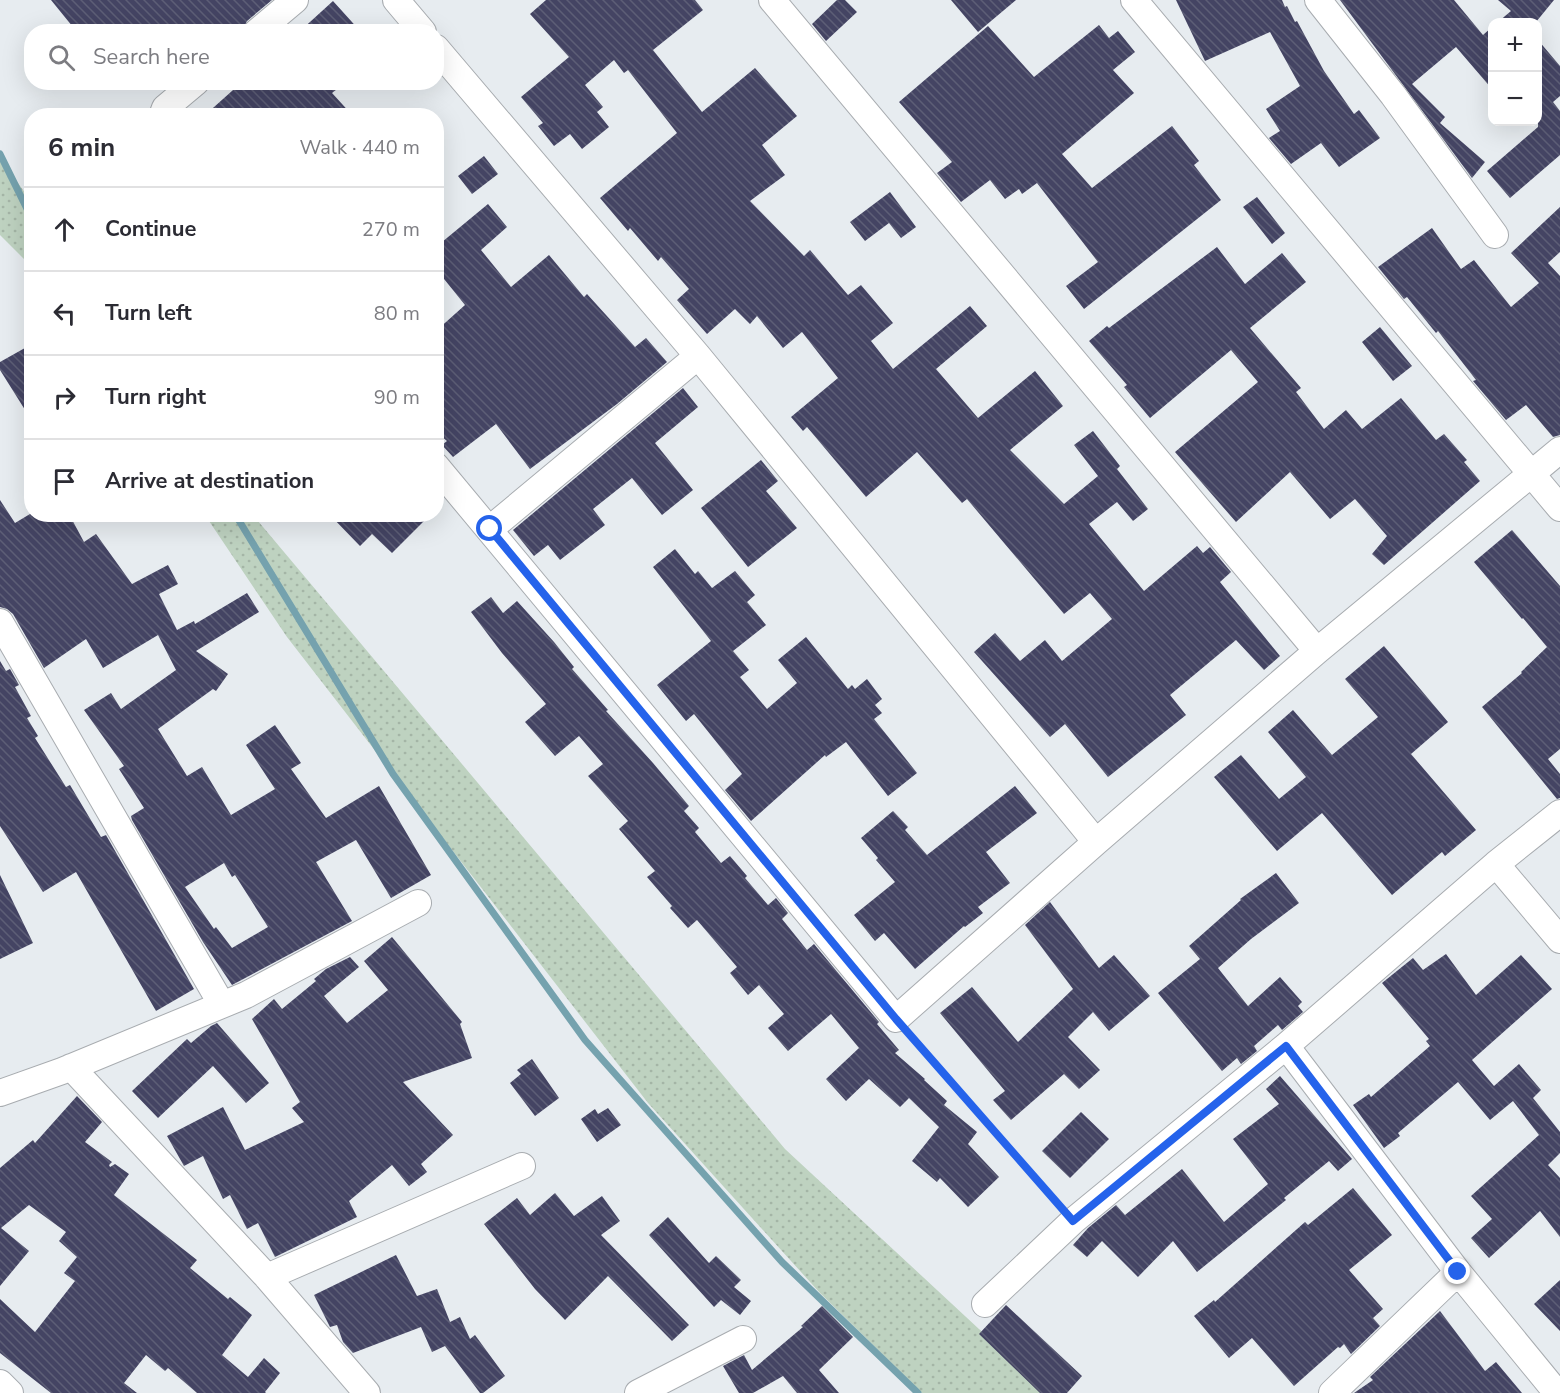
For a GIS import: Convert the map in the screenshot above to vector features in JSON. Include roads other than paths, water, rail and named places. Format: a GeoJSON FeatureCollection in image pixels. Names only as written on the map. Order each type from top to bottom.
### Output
{"type":"FeatureCollection","features":[{"type":"Feature","properties":{"kind":"street"},"geometry":{"type":"LineString","coordinates":[[266,24],[295,0]]}},
{"type":"Feature","properties":{"kind":"street"},"geometry":{"type":"LineString","coordinates":[[396,0],[416,24]]}},
{"type":"Feature","properties":{"kind":"street"},"geometry":{"type":"LineString","coordinates":[[772,0],[1317,651]]}},
{"type":"Feature","properties":{"kind":"street"},"geometry":{"type":"LineString","coordinates":[[1134,0],[1560,508]]}},
{"type":"Feature","properties":{"kind":"street"},"geometry":{"type":"LineString","coordinates":[[1318,0],[1393,95],[1495,235]]}},
{"type":"Feature","properties":{"kind":"street"},"geometry":{"type":"LineString","coordinates":[[444,57],[698,356],[1096,842]]}},
{"type":"Feature","properties":{"kind":"street"},"geometry":{"type":"LineString","coordinates":[[165,108],[186,90]]}},
{"type":"Feature","properties":{"kind":"street"},"geometry":{"type":"LineString","coordinates":[[490,529],[698,356]]}},
{"type":"Feature","properties":{"kind":"street"},"geometry":{"type":"LineString","coordinates":[[444,475],[896,1019],[1317,651],[1560,450]]}},
{"type":"Feature","properties":{"kind":"street"},"geometry":{"type":"LineString","coordinates":[[0,622],[222,1005]]}},
{"type":"Feature","properties":{"kind":"street"},"geometry":{"type":"LineString","coordinates":[[985,1304],[1073,1221],[1286,1046],[1496,864],[1560,813]]}},
{"type":"Feature","properties":{"kind":"street"},"geometry":{"type":"LineString","coordinates":[[1496,864],[1560,940]]}},
{"type":"Feature","properties":{"kind":"street"},"geometry":{"type":"LineString","coordinates":[[0,1093],[71,1067],[222,1005],[276,980],[418,903]]}},
{"type":"Feature","properties":{"kind":"street"},"geometry":{"type":"LineString","coordinates":[[1286,1046],[1458,1272],[1557,1393]]}},
{"type":"Feature","properties":{"kind":"street"},"geometry":{"type":"LineString","coordinates":[[71,1067],[267,1277],[367,1393]]}},
{"type":"Feature","properties":{"kind":"street"},"geometry":{"type":"LineString","coordinates":[[267,1277],[522,1166]]}},
{"type":"Feature","properties":{"kind":"street"},"geometry":{"type":"LineString","coordinates":[[1332,1393],[1458,1272]]}},
{"type":"Feature","properties":{"kind":"street"},"geometry":{"type":"LineString","coordinates":[[638,1393],[743,1339]]}},
{"type":"Feature","properties":{"kind":"street"},"geometry":{"type":"LineString","coordinates":[[0,1383],[10,1393]]}},
{"type":"Feature","properties":{"kind":"waterway"},"geometry":{"type":"LineString","coordinates":[[0,154],[24,203]]}},
{"type":"Feature","properties":{"kind":"waterway"},"geometry":{"type":"LineString","coordinates":[[240,522],[393,774],[585,1040],[782,1262],[918,1393]]}}]}
